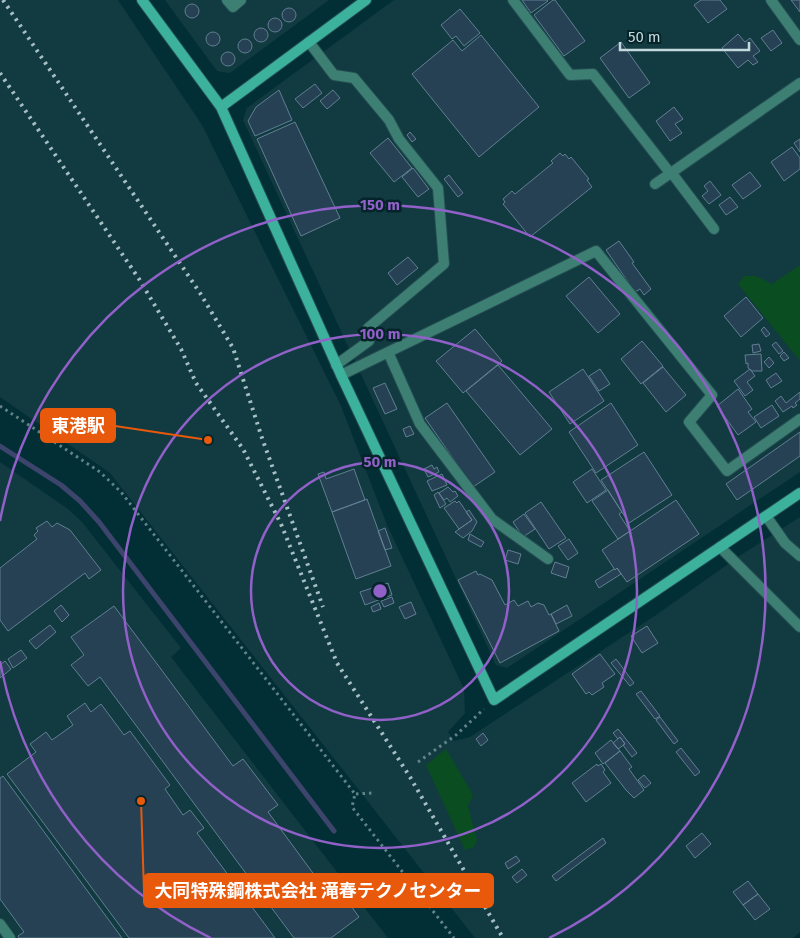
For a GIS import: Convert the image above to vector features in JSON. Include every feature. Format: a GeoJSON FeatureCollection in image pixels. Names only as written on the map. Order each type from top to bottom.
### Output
{"type":"FeatureCollection","features":[{"type":"Feature","properties":{"kind":"street"},"geometry":{"type":"LineString","coordinates":[[142,0],[220,107],[336,365],[494,700],[800,493]]}},
{"type":"Feature","properties":{"kind":"street"},"geometry":{"type":"LineString","coordinates":[[220,107],[366,0]]}},
{"type":"Feature","properties":{"kind":"lane"},"geometry":{"type":"LineString","coordinates":[[227,0],[233,7],[241,0]]}},
{"type":"Feature","properties":{"kind":"lane"},"geometry":{"type":"LineString","coordinates":[[513,0],[570,75],[594,74],[714,229]]}},
{"type":"Feature","properties":{"kind":"lane"},"geometry":{"type":"LineString","coordinates":[[772,0],[800,40]]}},
{"type":"Feature","properties":{"kind":"lane"},"geometry":{"type":"LineString","coordinates":[[309,42],[334,75],[354,78],[389,120],[399,139],[438,188],[444,264],[368,328],[369,341],[336,365]]}},
{"type":"Feature","properties":{"kind":"lane"},"geometry":{"type":"LineString","coordinates":[[655,184],[800,83]]}},
{"type":"Feature","properties":{"kind":"lane"},"geometry":{"type":"LineString","coordinates":[[341,375],[596,251],[712,395],[689,422],[727,471],[800,420]]}},
{"type":"Feature","properties":{"kind":"lane"},"geometry":{"type":"LineString","coordinates":[[388,352],[420,424],[492,519],[548,559]]}},
{"type":"Feature","properties":{"kind":"lane"},"geometry":{"type":"LineString","coordinates":[[766,516],[785,543],[800,556]]}},
{"type":"Feature","properties":{"kind":"lane"},"geometry":{"type":"LineString","coordinates":[[720,546],[800,627]]}},
{"type":"Feature","properties":{"kind":"lane"},"geometry":{"type":"LineString","coordinates":[[0,924],[10,938]]}},
{"type":"Feature","properties":{"kind":"path"},"geometry":{"type":"LineString","coordinates":[[0,406],[100,472],[121,492],[355,794]]}},
{"type":"Feature","properties":{"kind":"path"},"geometry":{"type":"LineString","coordinates":[[418,762],[456,735],[494,700]]}},
{"type":"Feature","properties":{"kind":"path"},"geometry":{"type":"LineString","coordinates":[[355,794],[372,793]]}},
{"type":"Feature","properties":{"kind":"path"},"geometry":{"type":"LineString","coordinates":[[355,794],[352,807],[454,938]]}},
{"type":"Feature","properties":{"kind":"shaded area"},"geometry":{"type":"Polygon","coordinates":[[[0,0],[118,0],[202,125],[341,406],[387,525],[464,689],[465,713],[448,732],[454,741],[470,737],[656,615],[738,557],[800,517],[800,932],[793,938],[475,938],[110,473],[0,397],[0,0]]]}},
{"type":"Feature","properties":{"kind":"shaded area"},"geometry":{"type":"Polygon","coordinates":[[[165,0],[329,0],[230,73],[217,71],[165,0]]]}},
{"type":"Feature","properties":{"kind":"shaded area"},"geometry":{"type":"Polygon","coordinates":[[[394,0],[800,0],[800,472],[507,668],[496,665],[243,120],[247,108],[394,0]]]}},
{"type":"Feature","properties":{"kind":"shaded area"},"geometry":{"type":"Polygon","coordinates":[[[0,462],[68,509],[82,522],[181,648],[171,657],[388,938],[0,938],[0,462]]]}},
{"type":"Feature","properties":{"kind":"green space"},"geometry":{"type":"Polygon","coordinates":[[[800,265],[800,361],[738,284],[744,276],[756,276],[772,284],[800,265]]]}},
{"type":"Feature","properties":{"kind":"green space"},"geometry":{"type":"Polygon","coordinates":[[[446,749],[473,795],[468,806],[477,840],[474,847],[465,850],[426,765],[446,749]]]}},
{"type":"Feature","properties":{"kind":"building"},"geometry":{"type":"Polygon","coordinates":[[[522,0],[547,0],[548,1],[531,13],[522,0]]]}},
{"type":"Feature","properties":{"kind":"building"},"geometry":{"type":"Polygon","coordinates":[[[555,0],[585,41],[564,56],[534,15],[555,0]]]}},
{"type":"Feature","properties":{"kind":"building"},"geometry":{"type":"Polygon","coordinates":[[[701,0],[720,0],[727,9],[708,23],[694,5],[701,0]]]}},
{"type":"Feature","properties":{"kind":"building"},"geometry":{"type":"Polygon","coordinates":[[[791,0],[800,0],[800,12],[791,0]]]}},
{"type":"Feature","properties":{"kind":"building"},"geometry":{"type":"Polygon","coordinates":[[[192,4],[197,6],[199,11],[197,16],[192,18],[187,16],[185,11],[187,6],[192,4]]]}},
{"type":"Feature","properties":{"kind":"building"},"geometry":{"type":"Polygon","coordinates":[[[289,8],[294,10],[296,15],[294,20],[289,22],[284,20],[282,15],[284,10],[289,8]]]}},
{"type":"Feature","properties":{"kind":"building"},"geometry":{"type":"Polygon","coordinates":[[[460,9],[480,33],[464,46],[456,36],[452,39],[441,25],[460,9]]]}},
{"type":"Feature","properties":{"kind":"building"},"geometry":{"type":"Polygon","coordinates":[[[275,18],[280,20],[282,25],[280,30],[275,32],[270,30],[268,25],[270,20],[275,18]]]}},
{"type":"Feature","properties":{"kind":"building"},"geometry":{"type":"Polygon","coordinates":[[[261,28],[266,30],[268,35],[266,40],[261,42],[256,40],[254,35],[256,30],[261,28]]]}},
{"type":"Feature","properties":{"kind":"building"},"geometry":{"type":"Polygon","coordinates":[[[773,30],[782,43],[771,51],[761,38],[773,30]]]}},
{"type":"Feature","properties":{"kind":"building"},"geometry":{"type":"Polygon","coordinates":[[[213,32],[218,34],[220,39],[218,44],[213,46],[208,44],[206,39],[208,34],[213,32]]]}},
{"type":"Feature","properties":{"kind":"building"},"geometry":{"type":"Polygon","coordinates":[[[738,34],[745,42],[750,38],[760,51],[753,56],[758,62],[753,65],[748,60],[738,68],[722,48],[738,34]]]}},
{"type":"Feature","properties":{"kind":"building"},"geometry":{"type":"Polygon","coordinates":[[[481,35],[539,107],[479,157],[412,74],[453,40],[462,51],[481,35]]]}},
{"type":"Feature","properties":{"kind":"building"},"geometry":{"type":"Polygon","coordinates":[[[245,39],[250,41],[252,46],[250,51],[245,53],[240,51],[238,46],[240,41],[245,39]]]}},
{"type":"Feature","properties":{"kind":"building"},"geometry":{"type":"Polygon","coordinates":[[[621,42],[650,83],[629,98],[600,58],[621,42]]]}},
{"type":"Feature","properties":{"kind":"building"},"geometry":{"type":"Polygon","coordinates":[[[228,52],[233,54],[235,59],[233,64],[228,66],[223,64],[221,59],[223,54],[228,52]]]}},
{"type":"Feature","properties":{"kind":"building"},"geometry":{"type":"Polygon","coordinates":[[[315,84],[322,93],[303,108],[295,99],[315,84]]]}},
{"type":"Feature","properties":{"kind":"building"},"geometry":{"type":"Polygon","coordinates":[[[279,90],[292,120],[255,136],[248,121],[256,107],[279,90]]]}},
{"type":"Feature","properties":{"kind":"building"},"geometry":{"type":"Polygon","coordinates":[[[333,90],[340,98],[327,109],[320,101],[333,90]]]}},
{"type":"Feature","properties":{"kind":"building"},"geometry":{"type":"Polygon","coordinates":[[[674,107],[683,119],[675,124],[682,133],[670,141],[656,121],[674,107]]]}},
{"type":"Feature","properties":{"kind":"building"},"geometry":{"type":"Polygon","coordinates":[[[295,122],[340,218],[301,236],[257,139],[295,122]]]}},
{"type":"Feature","properties":{"kind":"building"},"geometry":{"type":"Polygon","coordinates":[[[410,132],[416,139],[412,142],[407,135],[410,132]]]}},
{"type":"Feature","properties":{"kind":"building"},"geometry":{"type":"Polygon","coordinates":[[[388,138],[412,168],[394,182],[370,153],[388,138]]]}},
{"type":"Feature","properties":{"kind":"building"},"geometry":{"type":"Polygon","coordinates":[[[800,139],[800,152],[794,143],[800,139]]]}},
{"type":"Feature","properties":{"kind":"building"},"geometry":{"type":"Polygon","coordinates":[[[792,147],[800,158],[800,169],[784,181],[771,162],[792,147]]]}},
{"type":"Feature","properties":{"kind":"building"},"geometry":{"type":"Polygon","coordinates":[[[560,153],[563,156],[565,154],[569,159],[571,157],[589,179],[587,180],[592,187],[530,237],[503,204],[505,202],[503,199],[512,191],[515,194],[553,163],[551,161],[560,153]]]}},
{"type":"Feature","properties":{"kind":"building"},"geometry":{"type":"Polygon","coordinates":[[[413,168],[429,189],[418,197],[402,177],[413,168]]]}},
{"type":"Feature","properties":{"kind":"building"},"geometry":{"type":"Polygon","coordinates":[[[750,172],[761,186],[743,199],[732,185],[750,172]]]}},
{"type":"Feature","properties":{"kind":"building"},"geometry":{"type":"Polygon","coordinates":[[[449,175],[463,193],[458,197],[444,179],[449,175]]]}},
{"type":"Feature","properties":{"kind":"building"},"geometry":{"type":"Polygon","coordinates":[[[710,181],[721,195],[709,204],[702,196],[708,191],[704,186],[710,181]]]}},
{"type":"Feature","properties":{"kind":"building"},"geometry":{"type":"Polygon","coordinates":[[[730,197],[738,207],[726,215],[719,205],[730,197]]]}},
{"type":"Feature","properties":{"kind":"building"},"geometry":{"type":"Polygon","coordinates":[[[619,241],[651,289],[644,295],[640,289],[635,292],[606,250],[619,241]]]}},
{"type":"Feature","properties":{"kind":"building"},"geometry":{"type":"Polygon","coordinates":[[[408,257],[418,268],[397,285],[388,273],[408,257]]]}},
{"type":"Feature","properties":{"kind":"building"},"geometry":{"type":"Polygon","coordinates":[[[589,277],[620,314],[598,333],[566,296],[589,277]]]}},
{"type":"Feature","properties":{"kind":"building"},"geometry":{"type":"Polygon","coordinates":[[[746,297],[763,318],[741,337],[724,316],[746,297]]]}},
{"type":"Feature","properties":{"kind":"building"},"geometry":{"type":"Polygon","coordinates":[[[764,327],[770,334],[766,337],[761,330],[764,327]]]}},
{"type":"Feature","properties":{"kind":"building"},"geometry":{"type":"Polygon","coordinates":[[[475,329],[502,361],[463,393],[436,361],[475,329]]]}},
{"type":"Feature","properties":{"kind":"building"},"geometry":{"type":"Polygon","coordinates":[[[642,341],[663,366],[641,384],[621,359],[642,341]]]}},
{"type":"Feature","properties":{"kind":"building"},"geometry":{"type":"Polygon","coordinates":[[[776,342],[783,351],[779,354],[772,345],[776,342]]]}},
{"type":"Feature","properties":{"kind":"building"},"geometry":{"type":"Polygon","coordinates":[[[759,344],[761,351],[753,353],[752,345],[759,344]]]}},
{"type":"Feature","properties":{"kind":"building"},"geometry":{"type":"Polygon","coordinates":[[[784,352],[789,358],[784,361],[780,356],[784,352]]]}},
{"type":"Feature","properties":{"kind":"building"},"geometry":{"type":"Polygon","coordinates":[[[761,354],[762,371],[752,371],[748,368],[748,363],[746,364],[745,355],[761,354]]]}},
{"type":"Feature","properties":{"kind":"building"},"geometry":{"type":"Polygon","coordinates":[[[769,357],[774,363],[769,368],[764,362],[769,357]]]}},
{"type":"Feature","properties":{"kind":"building"},"geometry":{"type":"Polygon","coordinates":[[[498,365],[552,429],[520,455],[466,391],[498,365]]]}},
{"type":"Feature","properties":{"kind":"building"},"geometry":{"type":"Polygon","coordinates":[[[663,367],[686,395],[666,412],[643,383],[663,367]]]}},
{"type":"Feature","properties":{"kind":"building"},"geometry":{"type":"Polygon","coordinates":[[[583,369],[604,401],[570,424],[549,392],[583,369]]]}},
{"type":"Feature","properties":{"kind":"building"},"geometry":{"type":"Polygon","coordinates":[[[600,369],[610,384],[599,391],[589,376],[600,369]]]}},
{"type":"Feature","properties":{"kind":"building"},"geometry":{"type":"Polygon","coordinates":[[[750,369],[755,376],[747,382],[753,390],[745,396],[734,381],[750,369]]]}},
{"type":"Feature","properties":{"kind":"building"},"geometry":{"type":"Polygon","coordinates":[[[776,373],[782,381],[771,388],[766,380],[776,373]]]}},
{"type":"Feature","properties":{"kind":"building"},"geometry":{"type":"Polygon","coordinates":[[[385,383],[397,409],[385,414],[373,388],[385,383]]]}},
{"type":"Feature","properties":{"kind":"building"},"geometry":{"type":"Polygon","coordinates":[[[738,389],[752,409],[748,412],[756,422],[738,435],[717,406],[738,389]]]}},
{"type":"Feature","properties":{"kind":"building"},"geometry":{"type":"Polygon","coordinates":[[[800,392],[800,399],[795,403],[797,405],[783,412],[775,401],[781,396],[786,403],[800,392]]]}},
{"type":"Feature","properties":{"kind":"building"},"geometry":{"type":"Polygon","coordinates":[[[447,403],[495,472],[473,487],[425,418],[447,403]]]}},
{"type":"Feature","properties":{"kind":"building"},"geometry":{"type":"Polygon","coordinates":[[[611,403],[638,445],[596,473],[569,432],[611,403]]]}},
{"type":"Feature","properties":{"kind":"building"},"geometry":{"type":"Polygon","coordinates":[[[772,405],[779,416],[761,428],[754,417],[772,405]]]}},
{"type":"Feature","properties":{"kind":"building"},"geometry":{"type":"Polygon","coordinates":[[[410,426],[414,434],[406,437],[403,429],[410,426]]]}},
{"type":"Feature","properties":{"kind":"building"},"geometry":{"type":"Polygon","coordinates":[[[800,432],[800,456],[737,500],[726,484],[800,432]]]}},
{"type":"Feature","properties":{"kind":"building"},"geometry":{"type":"Polygon","coordinates":[[[644,452],[672,495],[629,523],[601,480],[644,452]]]}},
{"type":"Feature","properties":{"kind":"building"},"geometry":{"type":"Polygon","coordinates":[[[432,465],[434,469],[437,467],[439,472],[428,477],[424,469],[432,465]]]}},
{"type":"Feature","properties":{"kind":"building"},"geometry":{"type":"Polygon","coordinates":[[[354,469],[365,500],[332,512],[318,474],[324,472],[326,479],[354,469]]]}},
{"type":"Feature","properties":{"kind":"building"},"geometry":{"type":"Polygon","coordinates":[[[592,469],[606,490],[587,503],[573,482],[592,469]]]}},
{"type":"Feature","properties":{"kind":"building"},"geometry":{"type":"Polygon","coordinates":[[[442,474],[447,485],[432,491],[427,481],[442,474]]]}},
{"type":"Feature","properties":{"kind":"building"},"geometry":{"type":"Polygon","coordinates":[[[448,487],[453,492],[455,491],[458,496],[450,502],[447,498],[444,500],[439,493],[448,487]]]}},
{"type":"Feature","properties":{"kind":"building"},"geometry":{"type":"Polygon","coordinates":[[[608,490],[622,512],[619,514],[630,531],[618,539],[592,501],[608,490]]]}},
{"type":"Feature","properties":{"kind":"building"},"geometry":{"type":"Polygon","coordinates":[[[438,492],[446,504],[440,508],[434,495],[438,492]]]}},
{"type":"Feature","properties":{"kind":"building"},"geometry":{"type":"Polygon","coordinates":[[[367,499],[391,566],[356,579],[332,512],[367,499]]]}},
{"type":"Feature","properties":{"kind":"building"},"geometry":{"type":"Polygon","coordinates":[[[676,500],[699,534],[627,582],[617,568],[615,570],[602,550],[676,500]]]}},
{"type":"Feature","properties":{"kind":"building"},"geometry":{"type":"Polygon","coordinates":[[[455,501],[457,503],[459,501],[472,520],[459,529],[444,508],[455,501]]]}},
{"type":"Feature","properties":{"kind":"building"},"geometry":{"type":"Polygon","coordinates":[[[541,502],[566,538],[549,549],[525,513],[541,502]]]}},
{"type":"Feature","properties":{"kind":"building"},"geometry":{"type":"Polygon","coordinates":[[[469,510],[477,522],[472,531],[463,538],[455,532],[472,520],[466,512],[469,510]]]}},
{"type":"Feature","properties":{"kind":"building"},"geometry":{"type":"Polygon","coordinates":[[[524,514],[535,529],[523,537],[513,522],[524,514]]]}},
{"type":"Feature","properties":{"kind":"building"},"geometry":{"type":"Polygon","coordinates":[[[47,521],[52,527],[57,523],[70,530],[101,570],[89,579],[85,573],[8,631],[0,620],[0,568],[37,539],[34,535],[38,531],[36,528],[47,521]]]}},
{"type":"Feature","properties":{"kind":"building"},"geometry":{"type":"Polygon","coordinates":[[[385,528],[392,548],[385,550],[378,531],[385,528]]]}},
{"type":"Feature","properties":{"kind":"building"},"geometry":{"type":"Polygon","coordinates":[[[470,534],[484,542],[481,547],[468,540],[470,534]]]}},
{"type":"Feature","properties":{"kind":"building"},"geometry":{"type":"Polygon","coordinates":[[[569,539],[578,553],[568,560],[558,546],[569,539]]]}},
{"type":"Feature","properties":{"kind":"building"},"geometry":{"type":"Polygon","coordinates":[[[508,550],[521,554],[518,564],[505,560],[508,550]]]}},
{"type":"Feature","properties":{"kind":"building"},"geometry":{"type":"Polygon","coordinates":[[[555,562],[569,567],[566,578],[551,573],[555,562]]]}},
{"type":"Feature","properties":{"kind":"building"},"geometry":{"type":"Polygon","coordinates":[[[617,568],[621,574],[599,588],[595,581],[617,568]]]}},
{"type":"Feature","properties":{"kind":"building"},"geometry":{"type":"Polygon","coordinates":[[[476,571],[478,575],[480,574],[492,580],[505,605],[514,600],[518,606],[528,601],[531,607],[538,603],[544,605],[549,615],[551,614],[559,631],[500,663],[458,580],[476,571]]]}},
{"type":"Feature","properties":{"kind":"building"},"geometry":{"type":"Polygon","coordinates":[[[388,583],[392,595],[365,605],[360,592],[388,583]]]}},
{"type":"Feature","properties":{"kind":"building"},"geometry":{"type":"Polygon","coordinates":[[[392,597],[394,603],[384,607],[381,601],[392,597]]]}},
{"type":"Feature","properties":{"kind":"building"},"geometry":{"type":"Polygon","coordinates":[[[411,602],[416,614],[405,619],[399,607],[411,602]]]}},
{"type":"Feature","properties":{"kind":"building"},"geometry":{"type":"Polygon","coordinates":[[[379,603],[381,609],[373,612],[371,607],[379,603]]]}},
{"type":"Feature","properties":{"kind":"building"},"geometry":{"type":"Polygon","coordinates":[[[61,605],[69,615],[62,622],[54,611],[61,605]]]}},
{"type":"Feature","properties":{"kind":"building"},"geometry":{"type":"Polygon","coordinates":[[[567,605],[572,616],[556,624],[551,614],[567,605]]]}},
{"type":"Feature","properties":{"kind":"building"},"geometry":{"type":"Polygon","coordinates":[[[114,606],[233,766],[243,759],[278,805],[268,812],[321,884],[330,877],[359,917],[331,938],[294,938],[100,677],[88,686],[71,665],[84,655],[71,637],[114,606]]]}},
{"type":"Feature","properties":{"kind":"building"},"geometry":{"type":"Polygon","coordinates":[[[50,625],[56,632],[36,649],[29,641],[50,625]]]}},
{"type":"Feature","properties":{"kind":"building"},"geometry":{"type":"Polygon","coordinates":[[[647,626],[658,643],[642,653],[631,636],[647,626]]]}},
{"type":"Feature","properties":{"kind":"building"},"geometry":{"type":"Polygon","coordinates":[[[21,650],[27,658],[13,668],[8,659],[21,650]]]}},
{"type":"Feature","properties":{"kind":"building"},"geometry":{"type":"Polygon","coordinates":[[[600,654],[615,674],[602,683],[604,687],[592,695],[589,692],[586,694],[572,674],[600,654]]]}},
{"type":"Feature","properties":{"kind":"building"},"geometry":{"type":"Polygon","coordinates":[[[616,659],[634,683],[630,686],[611,663],[616,659]]]}},
{"type":"Feature","properties":{"kind":"building"},"geometry":{"type":"Polygon","coordinates":[[[5,661],[11,669],[0,678],[0,665],[5,661]]]}},
{"type":"Feature","properties":{"kind":"building"},"geometry":{"type":"Polygon","coordinates":[[[641,691],[660,716],[655,719],[636,694],[641,691]]]}},
{"type":"Feature","properties":{"kind":"building"},"geometry":{"type":"Polygon","coordinates":[[[85,703],[91,712],[101,704],[124,735],[130,731],[170,785],[165,789],[183,815],[190,810],[204,828],[197,833],[275,938],[129,938],[7,774],[36,752],[30,744],[46,732],[52,740],[73,725],[67,716],[85,703]]]}},
{"type":"Feature","properties":{"kind":"building"},"geometry":{"type":"Polygon","coordinates":[[[660,717],[678,741],[674,744],[656,720],[660,717]]]}},
{"type":"Feature","properties":{"kind":"building"},"geometry":{"type":"Polygon","coordinates":[[[618,729],[637,753],[632,757],[623,745],[625,744],[620,737],[618,739],[613,733],[618,729]]]}},
{"type":"Feature","properties":{"kind":"building"},"geometry":{"type":"Polygon","coordinates":[[[483,733],[488,740],[481,746],[476,739],[483,733]]]}},
{"type":"Feature","properties":{"kind":"building"},"geometry":{"type":"Polygon","coordinates":[[[620,737],[625,744],[618,749],[613,743],[620,737]]]}},
{"type":"Feature","properties":{"kind":"building"},"geometry":{"type":"Polygon","coordinates":[[[611,740],[620,751],[603,764],[595,753],[611,740]]]}},
{"type":"Feature","properties":{"kind":"building"},"geometry":{"type":"Polygon","coordinates":[[[681,748],[700,772],[695,776],[676,752],[681,748]]]}},
{"type":"Feature","properties":{"kind":"building"},"geometry":{"type":"Polygon","coordinates":[[[620,751],[632,767],[629,769],[644,790],[634,798],[605,763],[620,751]]]}},
{"type":"Feature","properties":{"kind":"building"},"geometry":{"type":"Polygon","coordinates":[[[597,764],[598,766],[601,764],[605,770],[603,772],[611,783],[586,802],[572,783],[597,764]]]}},
{"type":"Feature","properties":{"kind":"building"},"geometry":{"type":"Polygon","coordinates":[[[644,775],[651,783],[645,788],[638,780],[644,775]]]}},
{"type":"Feature","properties":{"kind":"building"},"geometry":{"type":"Polygon","coordinates":[[[3,776],[122,938],[19,938],[18,936],[24,932],[0,899],[0,778],[3,776]]]}},
{"type":"Feature","properties":{"kind":"building"},"geometry":{"type":"Polygon","coordinates":[[[702,833],[711,844],[695,858],[686,846],[702,833]]]}},
{"type":"Feature","properties":{"kind":"building"},"geometry":{"type":"Polygon","coordinates":[[[603,838],[606,843],[556,881],[552,876],[603,838]]]}},
{"type":"Feature","properties":{"kind":"building"},"geometry":{"type":"Polygon","coordinates":[[[516,856],[520,861],[508,869],[505,863],[516,856]]]}},
{"type":"Feature","properties":{"kind":"building"},"geometry":{"type":"Polygon","coordinates":[[[522,869],[527,875],[517,883],[512,877],[522,869]]]}},
{"type":"Feature","properties":{"kind":"building"},"geometry":{"type":"Polygon","coordinates":[[[748,881],[758,894],[743,905],[733,892],[748,881]]]}},
{"type":"Feature","properties":{"kind":"building"},"geometry":{"type":"Polygon","coordinates":[[[758,894],[770,909],[755,920],[743,905],[758,894]]]}},
{"type":"Feature","properties":{"kind":"waterway"},"geometry":{"type":"LineString","coordinates":[[0,446],[61,485],[80,501],[99,522],[334,831]]}},
{"type":"Feature","properties":{"kind":"railway"},"geometry":{"type":"LineString","coordinates":[[3,0],[200,293],[233,348],[262,438],[323,607]]}},
{"type":"Feature","properties":{"kind":"railway"},"geometry":{"type":"LineString","coordinates":[[0,73],[139,279],[181,349],[196,383],[243,449],[281,524],[337,663],[410,777],[503,938]]}},
{"type":"Feature","properties":{"kind":"place","name":"東港駅"},"geometry":{"type":"Point","coordinates":[208,440]}},
{"type":"Feature","properties":{"kind":"place","name":"大同特殊鋼株式会社 滝春テクノセンター"},"geometry":{"type":"Point","coordinates":[141,801]}}]}
